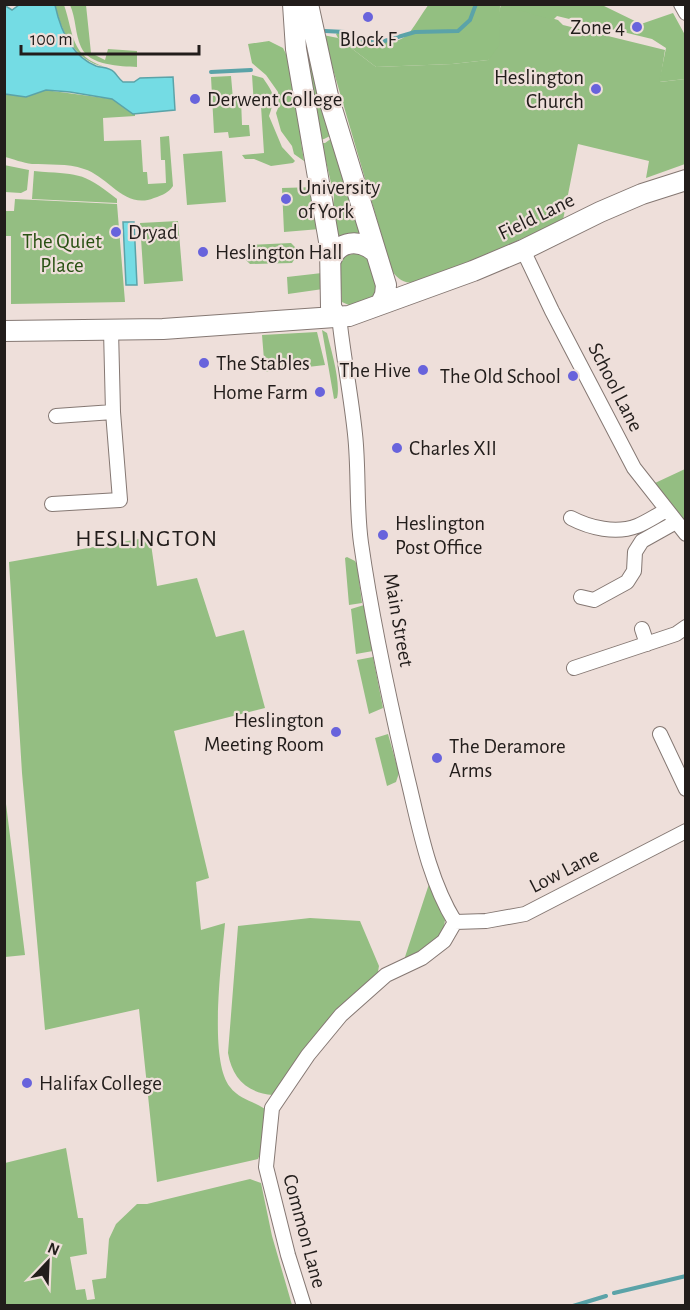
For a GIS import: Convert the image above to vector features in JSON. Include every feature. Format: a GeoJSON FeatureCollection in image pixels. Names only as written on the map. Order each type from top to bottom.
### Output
{"type":"FeatureCollection","features":[{"type":"Feature","properties":{"kind":"street"},"geometry":{"type":"LineString","coordinates":[[293,4],[296,49],[318,173],[331,260],[335,310]]}},
{"type":"Feature","properties":{"kind":"street"},"geometry":{"type":"LineString","coordinates":[[4,331],[111,330],[281,321],[317,313],[327,306],[349,316],[383,294],[364,210],[327,96],[308,4]]}},
{"type":"Feature","properties":{"kind":"street"},"geometry":{"type":"LineString","coordinates":[[681,4],[686,13]]}},
{"type":"Feature","properties":{"kind":"street","name":"Field Lane"},"geometry":{"type":"LineString","coordinates":[[383,294],[395,291],[406,294],[473,272],[600,212],[642,194],[686,180]]}},
{"type":"Feature","properties":{"kind":"street"},"geometry":{"type":"LineString","coordinates":[[331,260],[338,247],[353,243],[361,244],[375,252]]}},
{"type":"Feature","properties":{"kind":"street","name":"School Lane"},"geometry":{"type":"LineString","coordinates":[[523,250],[634,468],[686,534]]}},
{"type":"Feature","properties":{"kind":"street","name":"Main Street"},"geometry":{"type":"LineString","coordinates":[[335,310],[355,435],[361,543],[374,626],[429,864],[448,911],[455,922]]}},
{"type":"Feature","properties":{"kind":"street"},"geometry":{"type":"LineString","coordinates":[[52,504],[120,500],[113,412],[111,330]]}},
{"type":"Feature","properties":{"kind":"street"},"geometry":{"type":"LineString","coordinates":[[56,416],[113,412]]}},
{"type":"Feature","properties":{"kind":"street"},"geometry":{"type":"LineString","coordinates":[[571,518],[589,526],[622,529],[636,526],[667,510]]}},
{"type":"Feature","properties":{"kind":"street"},"geometry":{"type":"LineString","coordinates":[[581,597],[594,600],[627,582],[634,571],[635,552],[642,541],[676,522]]}},
{"type":"Feature","properties":{"kind":"street"},"geometry":{"type":"LineString","coordinates":[[574,668],[676,634],[686,627]]}},
{"type":"Feature","properties":{"kind":"street"},"geometry":{"type":"LineString","coordinates":[[642,629],[646,644]]}},
{"type":"Feature","properties":{"kind":"street"},"geometry":{"type":"LineString","coordinates":[[660,734],[686,789]]}},
{"type":"Feature","properties":{"kind":"street","name":"Low Lane"},"geometry":{"type":"LineString","coordinates":[[455,922],[486,921],[525,914],[686,831]]}},
{"type":"Feature","properties":{"kind":"street","name":"Common Lane"},"geometry":{"type":"LineString","coordinates":[[304,1305],[288,1255],[266,1167],[272,1108],[308,1055],[341,1015],[386,975],[422,958],[444,942],[455,922]]}},
{"type":"Feature","properties":{"kind":"green space"},"geometry":{"type":"Polygon","coordinates":[[[429,4],[500,5],[499,46],[488,60],[376,67],[338,38],[336,34],[339,32],[376,41],[395,41],[410,32],[429,4]]]}},
{"type":"Feature","properties":{"kind":"green space"},"geometry":{"type":"Polygon","coordinates":[[[501,4],[558,20],[563,25],[665,50],[660,82],[685,79],[685,164],[646,178],[649,161],[578,144],[563,220],[477,259],[414,283],[404,281],[392,271],[323,35],[338,38],[376,67],[488,60],[501,4]]]}},
{"type":"Feature","properties":{"kind":"green space"},"geometry":{"type":"Polygon","coordinates":[[[55,5],[64,5],[79,50],[85,57],[105,67],[94,64],[77,52],[61,25],[55,5]]]}},
{"type":"Feature","properties":{"kind":"green space"},"geometry":{"type":"Polygon","coordinates":[[[70,5],[86,5],[91,53],[105,60],[108,49],[137,51],[137,67],[106,64],[85,53],[79,42],[70,5]]]}},
{"type":"Feature","properties":{"kind":"green space"},"geometry":{"type":"Polygon","coordinates":[[[501,5],[602,5],[641,24],[673,13],[685,35],[685,79],[659,82],[666,48],[652,39],[557,16],[553,20],[501,5]]]}},
{"type":"Feature","properties":{"kind":"green space"},"geometry":{"type":"Polygon","coordinates":[[[308,39],[332,135],[319,140],[303,43],[308,39]]]}},
{"type":"Feature","properties":{"kind":"green space"},"geometry":{"type":"Polygon","coordinates":[[[269,41],[283,48],[289,60],[303,140],[301,142],[304,161],[294,154],[292,146],[281,131],[276,113],[279,106],[278,92],[266,75],[252,63],[248,44],[269,41]]]}},
{"type":"Feature","properties":{"kind":"green space"},"geometry":{"type":"Polygon","coordinates":[[[252,75],[263,78],[272,92],[273,104],[269,116],[282,147],[295,161],[293,163],[271,166],[254,159],[245,159],[242,155],[264,153],[261,106],[254,106],[252,75]]]}},
{"type":"Feature","properties":{"kind":"green space"},"geometry":{"type":"Polygon","coordinates":[[[231,76],[233,99],[241,99],[242,125],[249,125],[250,136],[229,138],[228,132],[214,133],[211,77],[231,76]]]}},
{"type":"Feature","properties":{"kind":"green space"},"geometry":{"type":"Polygon","coordinates":[[[45,90],[112,99],[135,114],[135,116],[103,118],[104,141],[141,140],[143,172],[147,172],[148,184],[166,183],[165,160],[161,160],[160,137],[169,136],[173,186],[157,197],[134,200],[117,191],[93,173],[78,167],[29,163],[5,157],[5,94],[26,97],[45,90]]]}},
{"type":"Feature","properties":{"kind":"green space"},"geometry":{"type":"Polygon","coordinates":[[[332,138],[338,145],[362,240],[340,237],[336,233],[334,196],[325,157],[319,143],[325,143],[332,138]]]}},
{"type":"Feature","properties":{"kind":"green space"},"geometry":{"type":"Polygon","coordinates":[[[222,151],[226,202],[187,205],[183,154],[222,151]]]}},
{"type":"Feature","properties":{"kind":"green space"},"geometry":{"type":"Polygon","coordinates":[[[4,165],[29,170],[27,190],[21,193],[5,192],[4,165]]]}},
{"type":"Feature","properties":{"kind":"green space"},"geometry":{"type":"Polygon","coordinates":[[[34,171],[70,174],[86,178],[117,199],[117,203],[32,199],[34,171]]]}},
{"type":"Feature","properties":{"kind":"green space"},"geometry":{"type":"Polygon","coordinates":[[[316,187],[320,229],[284,232],[282,188],[316,187]]]}},
{"type":"Feature","properties":{"kind":"green space","name":"The Quiet Place"},"geometry":{"type":"Polygon","coordinates":[[[15,199],[117,204],[125,302],[11,304],[11,236],[5,236],[4,211],[14,211],[15,199]]]}},
{"type":"Feature","properties":{"kind":"green space"},"geometry":{"type":"Polygon","coordinates":[[[178,221],[183,281],[144,284],[140,223],[178,221]]]}},
{"type":"Feature","properties":{"kind":"green space"},"geometry":{"type":"Polygon","coordinates":[[[291,243],[297,249],[297,255],[292,263],[250,264],[244,258],[244,252],[250,245],[291,243]]]}},
{"type":"Feature","properties":{"kind":"green space"},"geometry":{"type":"Polygon","coordinates":[[[358,253],[366,255],[377,279],[376,296],[351,306],[342,302],[339,262],[343,256],[358,253]]]}},
{"type":"Feature","properties":{"kind":"green space"},"geometry":{"type":"Polygon","coordinates":[[[322,273],[323,289],[288,294],[287,277],[322,273]]]}},
{"type":"Feature","properties":{"kind":"green space"},"geometry":{"type":"Polygon","coordinates":[[[322,330],[327,333],[337,375],[338,391],[337,398],[334,399],[322,330]]]}},
{"type":"Feature","properties":{"kind":"green space"},"geometry":{"type":"Polygon","coordinates":[[[317,332],[325,365],[265,372],[262,335],[317,332]]]}},
{"type":"Feature","properties":{"kind":"green space"},"geometry":{"type":"Polygon","coordinates":[[[685,469],[685,522],[655,483],[685,469]]]}},
{"type":"Feature","properties":{"kind":"green space"},"geometry":{"type":"Polygon","coordinates":[[[150,537],[157,586],[197,578],[216,637],[244,630],[265,708],[174,731],[209,878],[196,882],[201,930],[225,923],[218,1008],[218,1033],[223,1074],[234,1091],[265,1109],[261,1152],[258,1159],[157,1182],[139,1009],[45,1030],[22,773],[9,562],[150,537]]]}},
{"type":"Feature","properties":{"kind":"green space"},"geometry":{"type":"Polygon","coordinates":[[[345,558],[355,561],[357,565],[362,603],[349,605],[345,558]]]}},
{"type":"Feature","properties":{"kind":"green space"},"geometry":{"type":"Polygon","coordinates":[[[364,605],[373,651],[356,654],[351,609],[364,605]]]}},
{"type":"Feature","properties":{"kind":"green space"},"geometry":{"type":"Polygon","coordinates":[[[373,657],[383,708],[369,714],[357,660],[373,657]]]}},
{"type":"Feature","properties":{"kind":"green space"},"geometry":{"type":"Polygon","coordinates":[[[388,734],[399,773],[396,782],[387,786],[375,738],[388,734]]]}},
{"type":"Feature","properties":{"kind":"green space"},"geometry":{"type":"Polygon","coordinates":[[[5,796],[25,955],[4,957],[5,796]]]}},
{"type":"Feature","properties":{"kind":"green space"},"geometry":{"type":"Polygon","coordinates":[[[429,884],[445,920],[443,933],[422,952],[404,960],[429,884]]]}},
{"type":"Feature","properties":{"kind":"green space"},"geometry":{"type":"Polygon","coordinates":[[[310,918],[360,921],[379,966],[377,977],[347,1002],[273,1095],[263,1094],[242,1082],[233,1069],[228,1053],[238,926],[310,918]]]}},
{"type":"Feature","properties":{"kind":"green space"},"geometry":{"type":"Polygon","coordinates":[[[66,1148],[78,1218],[83,1218],[87,1254],[70,1257],[76,1290],[85,1289],[87,1300],[95,1299],[92,1280],[106,1278],[109,1239],[116,1224],[137,1204],[147,1204],[250,1179],[261,1183],[272,1236],[292,1305],[5,1305],[5,1163],[66,1148]]]}},
{"type":"Feature","properties":{"kind":"water"},"geometry":{"type":"Polygon","coordinates":[[[4,5],[12,10],[19,5],[55,5],[60,23],[73,48],[87,61],[112,70],[123,82],[134,82],[140,78],[173,77],[175,110],[133,114],[112,99],[70,92],[46,90],[26,97],[5,94],[4,5]]]}},
{"type":"Feature","properties":{"kind":"water"},"geometry":{"type":"Polygon","coordinates":[[[123,222],[134,222],[137,285],[126,285],[123,222]]]}},
{"type":"Feature","properties":{"kind":"waterway"},"geometry":{"type":"LineString","coordinates":[[325,31],[345,32],[356,38],[381,42],[415,32],[458,31],[470,20],[476,4]]}},
{"type":"Feature","properties":{"kind":"waterway"},"geometry":{"type":"LineString","coordinates":[[211,72],[251,70]]}},
{"type":"Feature","properties":{"kind":"waterway"},"geometry":{"type":"LineString","coordinates":[[614,1293],[686,1276]]}},
{"type":"Feature","properties":{"kind":"waterway"},"geometry":{"type":"LineString","coordinates":[[573,1306],[606,1296]]}},
{"type":"Feature","properties":{"kind":"place","name":"Block F"},"geometry":{"type":"Point","coordinates":[368,17]}},
{"type":"Feature","properties":{"kind":"place","name":"Zone 4"},"geometry":{"type":"Point","coordinates":[637,27]}},
{"type":"Feature","properties":{"kind":"place","name":"Heslington Church"},"geometry":{"type":"Point","coordinates":[596,89]}},
{"type":"Feature","properties":{"kind":"place","name":"Derwent College"},"geometry":{"type":"Point","coordinates":[195,99]}},
{"type":"Feature","properties":{"kind":"place","name":"University of York"},"geometry":{"type":"Point","coordinates":[286,199]}},
{"type":"Feature","properties":{"kind":"place","name":"Dryad"},"geometry":{"type":"Point","coordinates":[116,232]}},
{"type":"Feature","properties":{"kind":"place","name":"Heslington Hall"},"geometry":{"type":"Point","coordinates":[203,252]}},
{"type":"Feature","properties":{"kind":"place","name":"The Stables"},"geometry":{"type":"Point","coordinates":[204,363]}},
{"type":"Feature","properties":{"kind":"place","name":"The Hive"},"geometry":{"type":"Point","coordinates":[423,370]}},
{"type":"Feature","properties":{"kind":"place","name":"The Old School"},"geometry":{"type":"Point","coordinates":[573,376]}},
{"type":"Feature","properties":{"kind":"place","name":"Home Farm"},"geometry":{"type":"Point","coordinates":[320,392]}},
{"type":"Feature","properties":{"kind":"place","name":"Charles XII"},"geometry":{"type":"Point","coordinates":[397,448]}},
{"type":"Feature","properties":{"kind":"place","name":"Heslington Post Office"},"geometry":{"type":"Point","coordinates":[383,535]}},
{"type":"Feature","properties":{"kind":"place","name":"Heslington Meeting Room"},"geometry":{"type":"Point","coordinates":[336,732]}},
{"type":"Feature","properties":{"kind":"place","name":"The Deramore Arms"},"geometry":{"type":"Point","coordinates":[437,758]}},
{"type":"Feature","properties":{"kind":"place","name":"Halifax College"},"geometry":{"type":"Point","coordinates":[27,1083]}},
{"type":"Feature","properties":{"kind":"district","name":"HESLINGTON"},"geometry":{"type":"Point","coordinates":[147,538]}}]}
